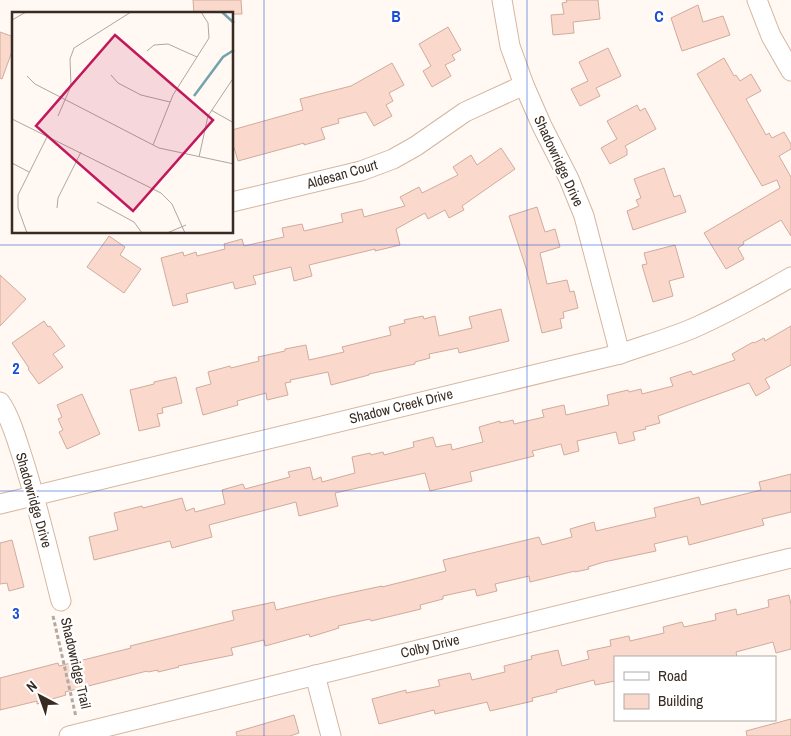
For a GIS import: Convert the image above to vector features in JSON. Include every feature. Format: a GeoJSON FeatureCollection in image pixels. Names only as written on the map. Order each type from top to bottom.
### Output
{"type":"FeatureCollection","features":[{"type":"Feature","properties":{"kind":"street","name":"Shadowridge Drive"},"geometry":{"type":"LineString","coordinates":[[502,0],[510,46],[524,85],[569,179],[584,216],[620,354]]}},
{"type":"Feature","properties":{"kind":"street"},"geometry":{"type":"LineString","coordinates":[[757,0],[772,36],[791,71]]}},
{"type":"Feature","properties":{"kind":"street","name":"Aldesan Court"},"geometry":{"type":"LineString","coordinates":[[234,202],[361,171],[392,159],[416,146],[465,112],[524,85]]}},
{"type":"Feature","properties":{"kind":"street","name":"Shadow Creek Drive"},"geometry":{"type":"LineString","coordinates":[[0,504],[620,354],[694,327],[739,306],[791,277]]}},
{"type":"Feature","properties":{"kind":"street","name":"Shadowridge Drive"},"geometry":{"type":"LineString","coordinates":[[0,402],[20,449],[34,495],[61,601]]}},
{"type":"Feature","properties":{"kind":"street","name":"Colby Drive"},"geometry":{"type":"LineString","coordinates":[[84,734],[315,674],[791,558]]}},
{"type":"Feature","properties":{"kind":"street"},"geometry":{"type":"LineString","coordinates":[[315,674],[331,736]]}},
{"type":"Feature","properties":{"kind":"path","name":"Shadowridge Trail"},"geometry":{"type":"LineString","coordinates":[[61,601],[52,610],[84,734]]}},
{"type":"Feature","properties":{"kind":"building"},"geometry":{"type":"Polygon","coordinates":[[[193,0],[241,0],[242,14],[234,14],[234,12],[194,12],[193,0]]]}},
{"type":"Feature","properties":{"kind":"building"},"geometry":{"type":"Polygon","coordinates":[[[566,0],[598,0],[600,19],[573,22],[574,33],[553,35],[551,15],[564,14],[562,3],[567,2],[566,0]]]}},
{"type":"Feature","properties":{"kind":"building"},"geometry":{"type":"Polygon","coordinates":[[[698,5],[703,22],[723,16],[730,35],[682,51],[671,18],[698,5]]]}},
{"type":"Feature","properties":{"kind":"building"},"geometry":{"type":"Polygon","coordinates":[[[448,27],[461,50],[452,55],[455,60],[445,65],[451,76],[432,87],[423,71],[431,66],[419,44],[448,27]]]}},
{"type":"Feature","properties":{"kind":"building"},"geometry":{"type":"Polygon","coordinates":[[[0,32],[12,36],[12,52],[2,79],[0,78],[0,32]]]}},
{"type":"Feature","properties":{"kind":"building"},"geometry":{"type":"Polygon","coordinates":[[[608,48],[621,76],[596,88],[600,96],[580,106],[571,89],[588,81],[579,62],[608,48]]]}},
{"type":"Feature","properties":{"kind":"building"},"geometry":{"type":"Polygon","coordinates":[[[724,58],[734,76],[736,75],[740,81],[751,74],[761,91],[746,99],[766,135],[769,133],[772,138],[784,132],[791,144],[791,149],[779,156],[791,177],[791,236],[781,220],[743,242],[744,244],[738,248],[744,259],[726,269],[704,233],[780,188],[777,180],[762,186],[697,74],[724,58]]]}},
{"type":"Feature","properties":{"kind":"building"},"geometry":{"type":"Polygon","coordinates":[[[392,63],[404,85],[389,93],[393,101],[386,105],[392,116],[374,126],[366,112],[338,119],[339,123],[321,128],[325,139],[238,161],[234,148],[234,129],[303,110],[300,99],[351,86],[392,63]]]}},
{"type":"Feature","properties":{"kind":"building"},"geometry":{"type":"Polygon","coordinates":[[[637,105],[640,111],[645,108],[656,129],[625,146],[627,155],[610,164],[601,148],[617,139],[607,121],[637,105]]]}},
{"type":"Feature","properties":{"kind":"building"},"geometry":{"type":"Polygon","coordinates":[[[501,148],[515,169],[462,206],[464,210],[449,218],[445,210],[428,219],[425,213],[396,229],[400,245],[309,265],[312,276],[294,281],[291,267],[253,276],[256,284],[235,289],[233,282],[186,294],[188,302],[173,306],[161,258],[183,252],[184,256],[196,252],[197,256],[225,249],[224,244],[242,239],[244,246],[284,237],[282,228],[302,224],[304,231],[343,222],[341,214],[362,209],[364,217],[405,206],[400,197],[419,187],[422,193],[458,175],[453,167],[471,155],[477,165],[501,148]]]}},
{"type":"Feature","properties":{"kind":"building"},"geometry":{"type":"Polygon","coordinates":[[[664,168],[674,197],[680,195],[686,212],[633,230],[627,211],[639,206],[636,200],[641,198],[634,179],[664,168]]]}},
{"type":"Feature","properties":{"kind":"building"},"geometry":{"type":"Polygon","coordinates":[[[537,207],[545,232],[555,229],[560,247],[540,253],[547,284],[567,280],[570,292],[574,291],[578,308],[563,312],[564,318],[560,319],[562,328],[542,333],[526,268],[509,216],[537,207]]]}},
{"type":"Feature","properties":{"kind":"building"},"geometry":{"type":"Polygon","coordinates":[[[109,236],[125,247],[120,255],[141,269],[124,293],[87,267],[109,236]]]}},
{"type":"Feature","properties":{"kind":"building"},"geometry":{"type":"Polygon","coordinates":[[[675,245],[684,277],[669,281],[673,296],[653,302],[642,265],[647,264],[644,253],[675,245]]]}},
{"type":"Feature","properties":{"kind":"building"},"geometry":{"type":"Polygon","coordinates":[[[0,275],[26,299],[0,326],[0,275]]]}},
{"type":"Feature","properties":{"kind":"building"},"geometry":{"type":"Polygon","coordinates":[[[501,309],[509,341],[459,353],[458,348],[429,354],[430,358],[415,362],[415,364],[331,385],[328,372],[290,380],[291,382],[285,383],[288,395],[267,400],[266,393],[237,401],[238,405],[203,415],[196,388],[211,384],[208,372],[259,361],[258,357],[306,345],[309,360],[344,352],[342,347],[391,335],[389,327],[405,323],[404,320],[423,316],[424,319],[435,316],[439,336],[472,328],[469,317],[501,309]]]}},
{"type":"Feature","properties":{"kind":"building"},"geometry":{"type":"Polygon","coordinates":[[[44,321],[65,346],[53,354],[63,367],[39,384],[12,343],[44,321]]]}},
{"type":"Feature","properties":{"kind":"building"},"geometry":{"type":"Polygon","coordinates":[[[791,326],[791,365],[765,379],[770,388],[756,396],[749,383],[658,416],[660,423],[633,432],[635,440],[619,444],[616,432],[577,441],[579,451],[564,455],[561,444],[532,451],[534,456],[470,472],[472,481],[430,491],[425,473],[335,493],[338,506],[299,516],[296,502],[209,525],[212,537],[172,548],[170,541],[94,560],[89,537],[118,530],[114,513],[182,498],[186,511],[194,508],[195,512],[225,504],[222,490],[243,484],[245,489],[290,477],[288,472],[310,467],[313,480],[321,477],[322,482],[355,473],[352,457],[383,452],[384,455],[414,447],[413,442],[433,437],[436,447],[451,444],[452,450],[483,442],[479,427],[500,421],[500,423],[513,420],[514,424],[544,417],[542,410],[564,405],[566,415],[609,405],[607,395],[641,389],[642,394],[673,386],[670,378],[691,371],[693,375],[735,360],[732,354],[753,342],[764,338],[765,341],[791,326]]]}},
{"type":"Feature","properties":{"kind":"building"},"geometry":{"type":"Polygon","coordinates":[[[176,377],[182,403],[162,408],[163,413],[157,414],[160,426],[139,431],[130,390],[176,377]]]}},
{"type":"Feature","properties":{"kind":"building"},"geometry":{"type":"Polygon","coordinates":[[[82,394],[100,434],[67,449],[59,432],[63,430],[58,419],[62,417],[57,405],[82,394]]]}},
{"type":"Feature","properties":{"kind":"building"},"geometry":{"type":"Polygon","coordinates":[[[791,474],[791,512],[762,519],[764,525],[689,545],[687,536],[654,544],[656,551],[604,562],[588,567],[589,569],[530,582],[529,576],[495,584],[497,591],[477,596],[475,589],[443,596],[443,599],[420,605],[421,609],[371,621],[370,619],[338,626],[339,628],[310,637],[309,634],[265,646],[264,640],[231,648],[233,655],[158,672],[158,670],[147,671],[65,692],[66,695],[37,704],[37,701],[0,710],[0,678],[58,663],[59,666],[234,620],[232,611],[274,602],[276,610],[382,587],[446,571],[443,560],[539,537],[542,545],[572,537],[570,529],[594,522],[596,531],[656,517],[654,508],[699,497],[701,505],[761,490],[759,482],[791,474]]]}},
{"type":"Feature","properties":{"kind":"building"},"geometry":{"type":"Polygon","coordinates":[[[12,540],[24,587],[9,591],[7,583],[0,584],[0,543],[12,540]]]}},
{"type":"Feature","properties":{"kind":"building"},"geometry":{"type":"Polygon","coordinates":[[[789,595],[791,605],[791,649],[776,653],[773,642],[736,652],[737,656],[614,656],[614,681],[595,685],[594,680],[532,698],[533,701],[490,711],[487,702],[435,714],[434,710],[379,724],[372,699],[406,690],[406,693],[440,686],[438,680],[470,673],[472,680],[505,672],[504,666],[532,659],[531,656],[558,650],[562,666],[589,659],[587,651],[611,646],[610,640],[629,636],[630,641],[664,633],[663,627],[682,622],[684,627],[716,620],[715,614],[736,609],[737,615],[769,607],[768,600],[789,595]]]}},
{"type":"Feature","properties":{"kind":"building"},"geometry":{"type":"Polygon","coordinates":[[[294,715],[299,733],[290,736],[237,736],[236,732],[294,715]]]}},
{"type":"Feature","properties":{"kind":"building"},"geometry":{"type":"Polygon","coordinates":[[[791,719],[791,736],[747,736],[746,731],[791,719]]]}}]}
